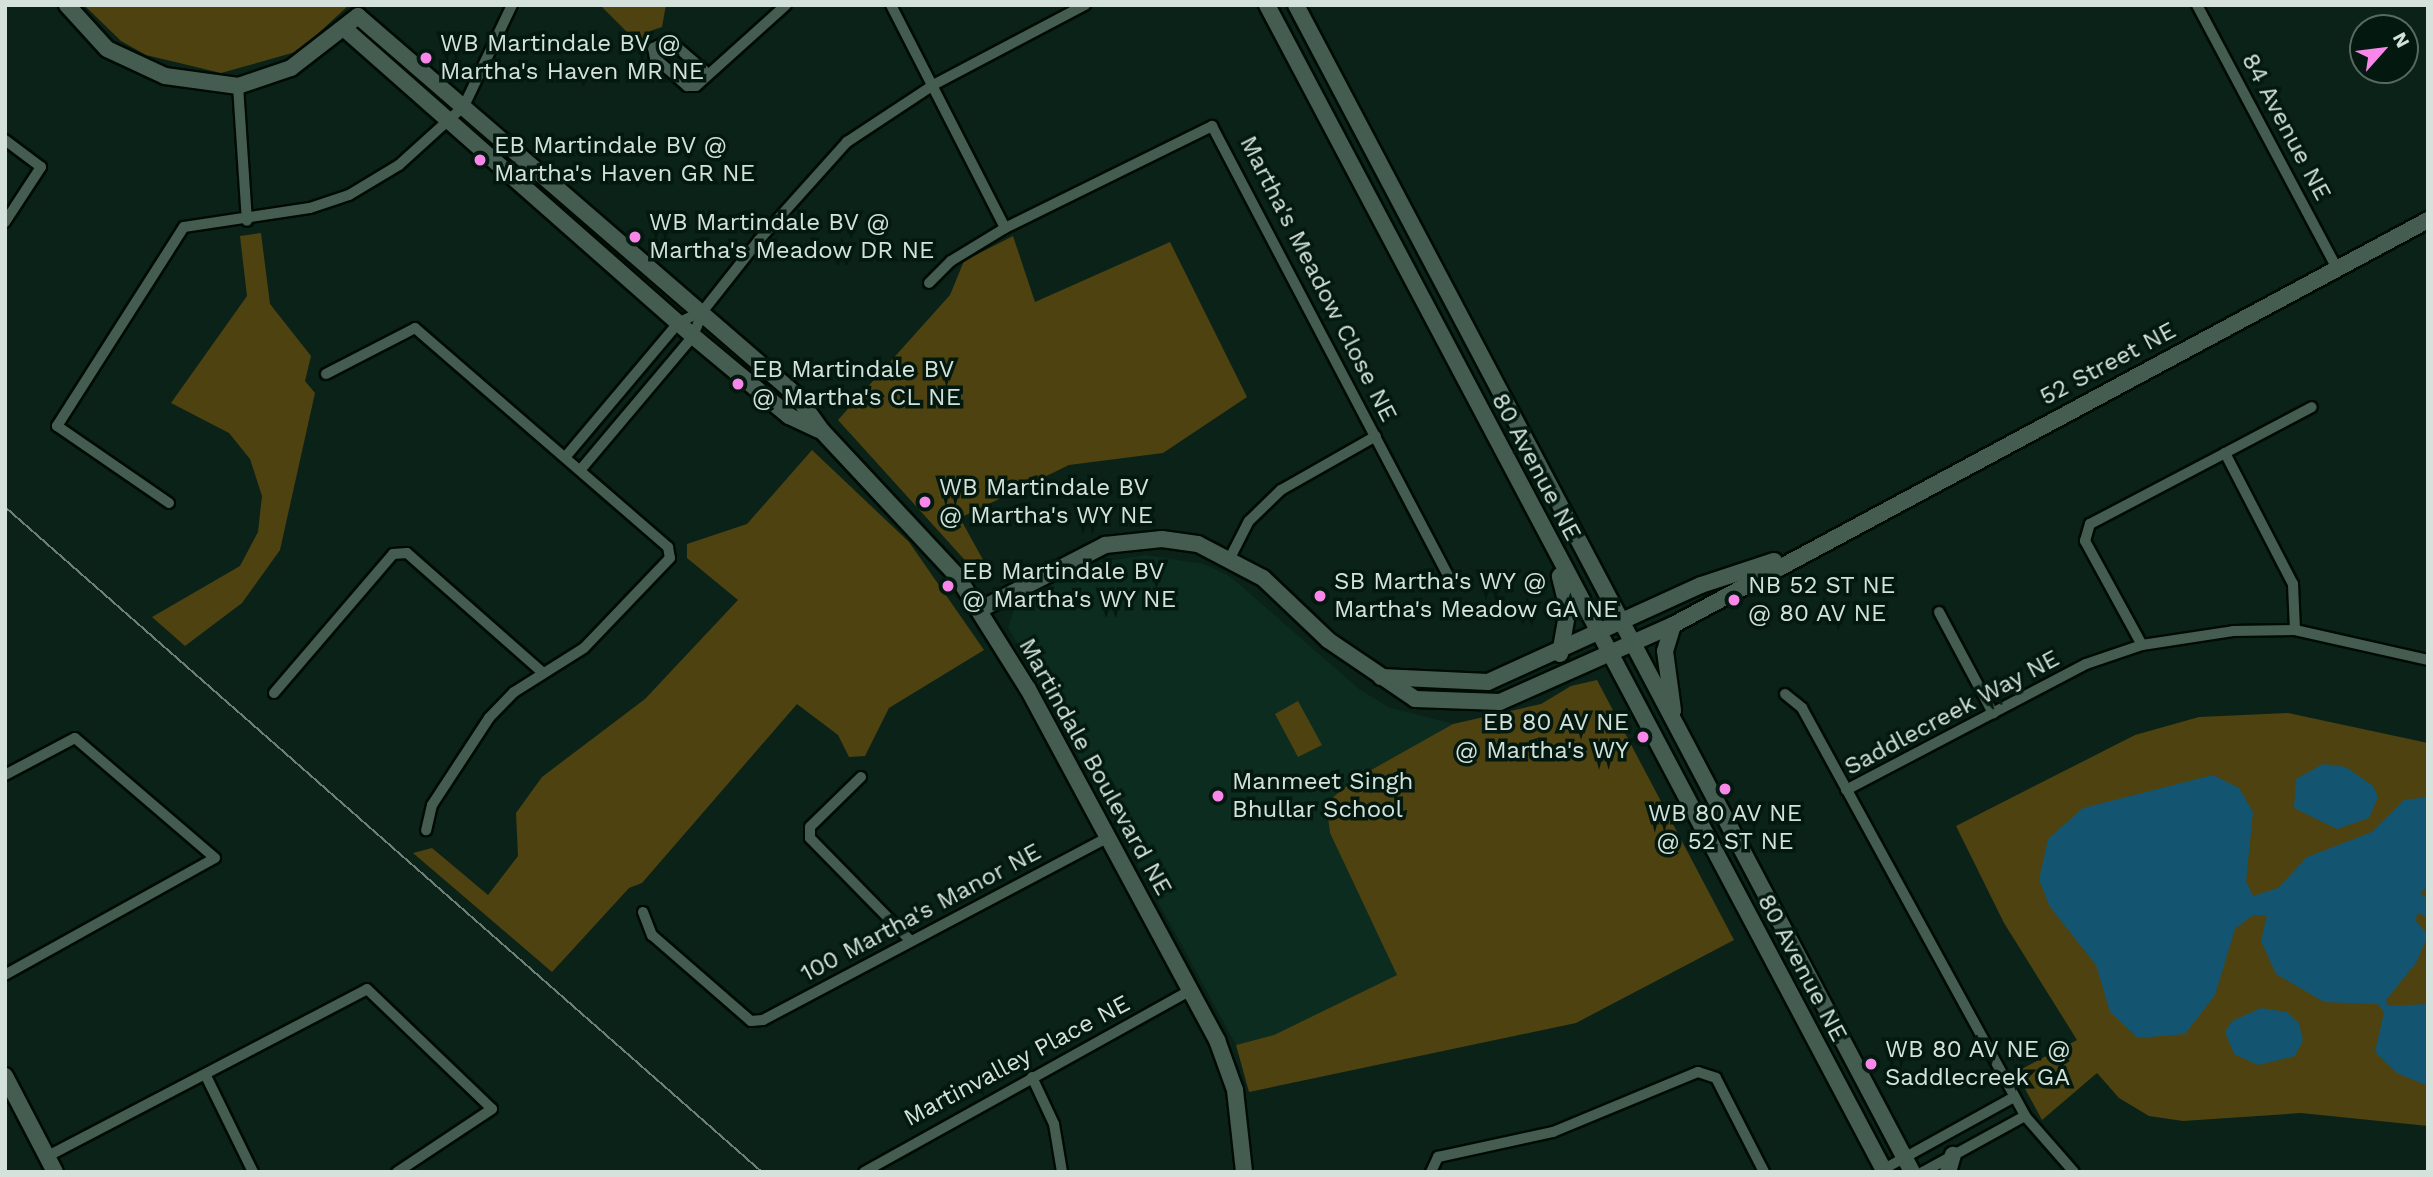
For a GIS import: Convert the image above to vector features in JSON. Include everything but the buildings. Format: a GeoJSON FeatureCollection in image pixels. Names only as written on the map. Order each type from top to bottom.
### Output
{"type":"FeatureCollection","features":[{"type":"Feature","properties":{"kind":"street"},"geometry":{"type":"LineString","coordinates":[[67,5],[107,49],[165,76],[238,86],[291,68],[346,30],[361,10]]}},
{"type":"Feature","properties":{"kind":"street"},"geometry":{"type":"LineString","coordinates":[[169,503],[57,426],[184,228],[247,221],[349,195],[451,123],[464,106],[512,5]]}},
{"type":"Feature","properties":{"kind":"street"},"geometry":{"type":"LineString","coordinates":[[707,72],[669,40],[653,48],[655,58],[687,86],[707,72],[786,5]]}},
{"type":"Feature","properties":{"kind":"street"},"geometry":{"type":"LineString","coordinates":[[891,5],[935,84],[1005,228],[951,261],[929,283]]}},
{"type":"Feature","properties":{"kind":"street"},"geometry":{"type":"LineString","coordinates":[[582,468],[693,336],[703,311],[847,142],[935,84],[1086,5]]}},
{"type":"Feature","properties":{"kind":"street","name":"80 Avenue NE"},"geometry":{"type":"LineString","coordinates":[[1267,5],[1598,635],[1885,1170]]}},
{"type":"Feature","properties":{"kind":"street","name":"80 Avenue NE"},"geometry":{"type":"LineString","coordinates":[[1297,5],[1912,1172]]}},
{"type":"Feature","properties":{"kind":"street","name":"84 Avenue NE"},"geometry":{"type":"LineString","coordinates":[[2197,5],[2337,268]]}},
{"type":"Feature","properties":{"kind":"street","name":"Martindale Boulevard NE"},"geometry":{"type":"LineString","coordinates":[[361,10],[464,106],[703,311],[796,395],[822,431],[917,526],[981,609],[1191,989],[1235,1090],[1244,1172]]}},
{"type":"Feature","properties":{"kind":"street","name":"Martindale Boulevard NE"},"geometry":{"type":"LineString","coordinates":[[346,30],[693,336],[789,416],[822,431]]}},
{"type":"Feature","properties":{"kind":"street"},"geometry":{"type":"LineString","coordinates":[[238,86],[247,221]]}},
{"type":"Feature","properties":{"kind":"street","name":"Martha's Meadow Close NE"},"geometry":{"type":"LineString","coordinates":[[1005,228],[1212,126],[1452,583]]}},
{"type":"Feature","properties":{"kind":"street"},"geometry":{"type":"LineString","coordinates":[[5,140],[41,167],[5,222]]}},
{"type":"Feature","properties":{"kind":"street","name":"52 Street NE"},"geometry":{"type":"LineString","coordinates":[[1231,556],[1379,677],[1415,699],[1500,702],[1673,625],[1810,549],[2428,220]]}},
{"type":"Feature","properties":{"kind":"street"},"geometry":{"type":"LineString","coordinates":[[567,455],[678,323],[703,311]]}},
{"type":"Feature","properties":{"kind":"street"},"geometry":{"type":"LineString","coordinates":[[327,374],[415,328],[567,455],[668,547],[670,558],[584,648],[542,672],[489,718],[432,805],[426,830]]}},
{"type":"Feature","properties":{"kind":"street"},"geometry":{"type":"LineString","coordinates":[[2142,645],[2085,541],[2090,524],[2312,407]]}},
{"type":"Feature","properties":{"kind":"street"},"geometry":{"type":"LineString","coordinates":[[981,609],[1105,545],[1162,539],[1231,556],[1249,521],[1281,490],[1376,436]]}},
{"type":"Feature","properties":{"kind":"street"},"geometry":{"type":"LineString","coordinates":[[2225,453],[2292,583],[2295,630]]}},
{"type":"Feature","properties":{"kind":"street"},"geometry":{"type":"LineString","coordinates":[[1553,547],[1568,609],[1560,654]]}},
{"type":"Feature","properties":{"kind":"street","name":"52 Street NE"},"geometry":{"type":"LineString","coordinates":[[1379,677],[1488,682],[1560,654],[1702,584],[1810,549]]}},
{"type":"Feature","properties":{"kind":"street"},"geometry":{"type":"LineString","coordinates":[[274,694],[393,554],[407,553],[542,672]]}},
{"type":"Feature","properties":{"kind":"street"},"geometry":{"type":"LineString","coordinates":[[1939,612],[1993,713]]}},
{"type":"Feature","properties":{"kind":"street"},"geometry":{"type":"LineString","coordinates":[[1673,625],[1666,672],[1677,729]]}},
{"type":"Feature","properties":{"kind":"street","name":"Saddlecreek Way NE"},"geometry":{"type":"LineString","coordinates":[[2074,1172],[2025,1116],[1846,790],[2086,664],[2142,645],[2233,631],[2295,630],[2428,660]]}},
{"type":"Feature","properties":{"kind":"street"},"geometry":{"type":"LineString","coordinates":[[1785,694],[1802,708],[1846,790]]}},
{"type":"Feature","properties":{"kind":"street"},"geometry":{"type":"LineString","coordinates":[[5,775],[75,738],[215,858],[5,975]]}},
{"type":"Feature","properties":{"kind":"street"},"geometry":{"type":"LineString","coordinates":[[861,777],[810,827],[810,838],[910,940]]}},
{"type":"Feature","properties":{"kind":"street","name":"100 Martha's Manor NE"},"geometry":{"type":"LineString","coordinates":[[643,912],[652,935],[751,1021],[1108,837]]}},
{"type":"Feature","properties":{"kind":"street"},"geometry":{"type":"LineString","coordinates":[[48,1156],[367,989],[492,1109],[397,1172]]}},
{"type":"Feature","properties":{"kind":"street","name":"Martinvalley Place NE"},"geometry":{"type":"LineString","coordinates":[[864,1172],[1191,989]]}},
{"type":"Feature","properties":{"kind":"street"},"geometry":{"type":"LineString","coordinates":[[1431,1172],[1438,1157],[1553,1132],[1698,1072],[1716,1078],[1764,1172]]}},
{"type":"Feature","properties":{"kind":"street"},"geometry":{"type":"LineString","coordinates":[[5,1076],[55,1172]]}},
{"type":"Feature","properties":{"kind":"street"},"geometry":{"type":"LineString","coordinates":[[205,1076],[253,1172]]}},
{"type":"Feature","properties":{"kind":"street"},"geometry":{"type":"LineString","coordinates":[[1032,1077],[1054,1124],[1062,1172]]}},
{"type":"Feature","properties":{"kind":"street"},"geometry":{"type":"LineString","coordinates":[[1885,1170],[2014,1097]]}},
{"type":"Feature","properties":{"kind":"street"},"geometry":{"type":"LineString","coordinates":[[1923,1172],[2025,1116]]}},
{"type":"Feature","properties":{"kind":"street"},"geometry":{"type":"LineString","coordinates":[[1948,1172],[1953,1155]]}},
{"type":"Feature","properties":{"kind":"shaded area"},"geometry":{"type":"Polygon","coordinates":[[[84,5],[349,5],[299,51],[221,73],[146,55],[121,41],[84,5]]]}},
{"type":"Feature","properties":{"kind":"shaded area"},"geometry":{"type":"Polygon","coordinates":[[[600,5],[666,5],[662,27],[650,31],[641,46],[600,5]]]}},
{"type":"Feature","properties":{"kind":"shaded area"},"geometry":{"type":"Polygon","coordinates":[[[261,233],[270,304],[311,356],[305,381],[315,393],[280,550],[242,603],[185,646],[152,617],[240,566],[258,532],[262,496],[250,459],[229,433],[171,403],[247,296],[240,236],[261,233]]]}},
{"type":"Feature","properties":{"kind":"shaded area"},"geometry":{"type":"Polygon","coordinates":[[[1013,236],[1035,302],[1170,242],[1247,397],[1163,453],[1069,465],[960,518],[993,578],[982,579],[838,420],[950,295],[964,261],[1013,236]]]}},
{"type":"Feature","properties":{"kind":"shaded area"},"geometry":{"type":"Polygon","coordinates":[[[812,450],[909,542],[984,650],[889,708],[865,756],[849,757],[838,735],[797,704],[642,883],[629,888],[552,972],[413,853],[432,848],[488,895],[518,856],[516,813],[542,777],[645,699],[738,600],[687,558],[687,544],[747,524],[812,450]]]}},
{"type":"Feature","properties":{"kind":"shaded area","name":"Manmeet Singh Bhullar School"},"geometry":{"type":"Polygon","coordinates":[[[1145,555],[1204,564],[1231,577],[1359,689],[1388,707],[1453,724],[1355,779],[1326,803],[1330,833],[1397,975],[1274,1035],[1236,1045],[1008,627],[1016,604],[1084,565],[1145,555]]]}},
{"type":"Feature","properties":{"kind":"shaded area"},"geometry":{"type":"Polygon","coordinates":[[[1597,680],[1734,940],[1576,1023],[1249,1092],[1236,1045],[1274,1035],[1397,975],[1330,833],[1326,803],[1355,779],[1453,724],[1541,704],[1571,686],[1597,680]]]}},
{"type":"Feature","properties":{"kind":"shaded area"},"geometry":{"type":"Polygon","coordinates":[[[1298,701],[1322,745],[1298,757],[1275,714],[1298,701]]]}},
{"type":"Feature","properties":{"kind":"shaded area"},"geometry":{"type":"Polygon","coordinates":[[[2288,713],[2428,743],[2428,1126],[2301,1113],[2183,1121],[2149,1116],[2119,1098],[2097,1073],[2042,1120],[2016,1072],[2077,1040],[2004,923],[1956,826],[2135,735],[2199,717],[2288,713]]]}},
{"type":"Feature","properties":{"kind":"water"},"geometry":{"type":"Polygon","coordinates":[[[2323,764],[2346,767],[2373,786],[2378,797],[2369,818],[2337,829],[2294,808],[2296,779],[2323,764]]]}},
{"type":"Feature","properties":{"kind":"water"},"geometry":{"type":"Polygon","coordinates":[[[2213,775],[2239,788],[2253,812],[2246,881],[2253,896],[2278,888],[2307,857],[2372,832],[2404,800],[2428,797],[2428,886],[2420,893],[2428,899],[2428,917],[2417,913],[2416,921],[2428,935],[2416,963],[2386,1000],[2388,1006],[2428,1004],[2428,1086],[2397,1073],[2375,1052],[2384,1012],[2378,1004],[2324,1002],[2276,974],[2261,941],[2267,915],[2253,915],[2235,929],[2215,995],[2185,1034],[2138,1038],[2110,1012],[2096,965],[2050,907],[2039,880],[2048,839],[2083,808],[2213,775]]]}},
{"type":"Feature","properties":{"kind":"water"},"geometry":{"type":"Polygon","coordinates":[[[2261,1008],[2287,1012],[2299,1023],[2303,1040],[2295,1056],[2258,1065],[2234,1054],[2225,1032],[2232,1021],[2261,1008]]]}},
{"type":"Feature","properties":{"kind":"tram line"},"geometry":{"type":"LineString","coordinates":[[5,507],[762,1172]]}},
{"type":"Feature","properties":{"kind":"place","name":"WB Martindale BV @ Martha's Haven MR NE"},"geometry":{"type":"Point","coordinates":[426,58]}},
{"type":"Feature","properties":{"kind":"place","name":"EB Martindale BV @ Martha's Haven GR NE"},"geometry":{"type":"Point","coordinates":[480,160]}},
{"type":"Feature","properties":{"kind":"place","name":"WB Martindale BV @ Martha's Meadow DR NE"},"geometry":{"type":"Point","coordinates":[635,237]}},
{"type":"Feature","properties":{"kind":"place","name":"EB Martindale BV @ Martha's CL NE"},"geometry":{"type":"Point","coordinates":[738,384]}},
{"type":"Feature","properties":{"kind":"place","name":"WB Martindale BV @ Martha's WY NE"},"geometry":{"type":"Point","coordinates":[925,502]}},
{"type":"Feature","properties":{"kind":"place","name":"EB Martindale BV @ Martha's WY NE"},"geometry":{"type":"Point","coordinates":[948,586]}},
{"type":"Feature","properties":{"kind":"place","name":"SB Martha's WY @ Martha's Meadow GA NE"},"geometry":{"type":"Point","coordinates":[1320,596]}},
{"type":"Feature","properties":{"kind":"place","name":"NB 52 ST NE @ 80 AV NE"},"geometry":{"type":"Point","coordinates":[1734,600]}},
{"type":"Feature","properties":{"kind":"place","name":"EB 80 AV NE @ Martha's WY"},"geometry":{"type":"Point","coordinates":[1643,737]}},
{"type":"Feature","properties":{"kind":"place","name":"WB 80 AV NE @ 52 ST NE"},"geometry":{"type":"Point","coordinates":[1725,789]}},
{"type":"Feature","properties":{"kind":"place","name":"Manmeet Singh Bhullar School"},"geometry":{"type":"Point","coordinates":[1218,796]}},
{"type":"Feature","properties":{"kind":"place","name":"WB 80 AV NE @ Saddlecreek GA"},"geometry":{"type":"Point","coordinates":[1871,1064]}}]}
